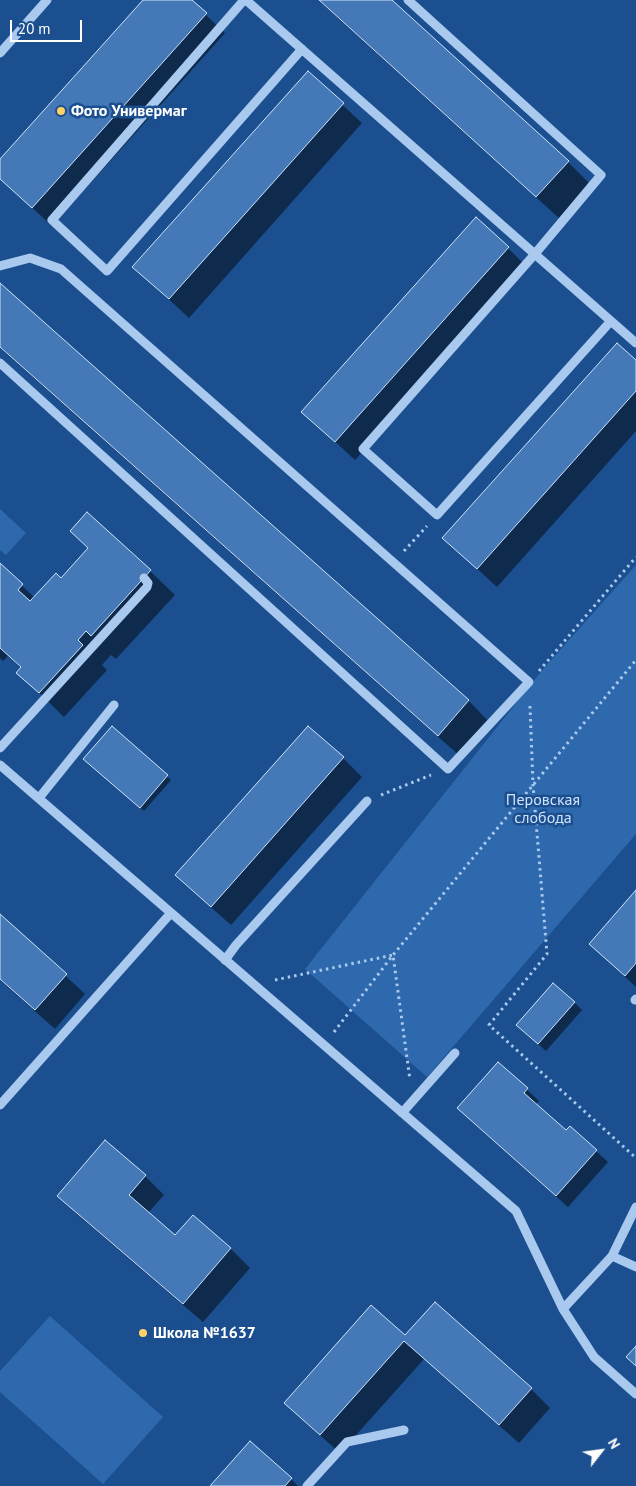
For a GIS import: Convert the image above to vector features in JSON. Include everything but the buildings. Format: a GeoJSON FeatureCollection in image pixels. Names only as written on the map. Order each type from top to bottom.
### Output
{"type":"FeatureCollection","features":[{"type":"Feature","properties":{"kind":"street"},"geometry":{"type":"LineString","coordinates":[[0,53],[47,0]]}},
{"type":"Feature","properties":{"kind":"street"},"geometry":{"type":"LineString","coordinates":[[302,49],[107,271],[52,220],[245,0],[302,49],[610,322],[636,343]]}},
{"type":"Feature","properties":{"kind":"street"},"geometry":{"type":"LineString","coordinates":[[408,0],[601,175],[534,255],[363,449],[437,515],[610,322]]}},
{"type":"Feature","properties":{"kind":"street"},"geometry":{"type":"LineString","coordinates":[[0,266],[30,258],[61,268],[529,682],[448,769],[0,363]]}},
{"type":"Feature","properties":{"kind":"street"},"geometry":{"type":"LineString","coordinates":[[0,748],[147,587],[148,583],[144,578]]}},
{"type":"Feature","properties":{"kind":"street"},"geometry":{"type":"LineString","coordinates":[[38,798],[114,705]]}},
{"type":"Feature","properties":{"kind":"street"},"geometry":{"type":"LineString","coordinates":[[0,765],[516,1211],[563,1309],[594,1357],[636,1394]]}},
{"type":"Feature","properties":{"kind":"street"},"geometry":{"type":"LineString","coordinates":[[225,960],[236,945],[367,801]]}},
{"type":"Feature","properties":{"kind":"street"},"geometry":{"type":"LineString","coordinates":[[0,1105],[171,913]]}},
{"type":"Feature","properties":{"kind":"street"},"geometry":{"type":"LineString","coordinates":[[402,1114],[455,1053]]}},
{"type":"Feature","properties":{"kind":"street"},"geometry":{"type":"LineString","coordinates":[[563,1309],[612,1256],[636,1207]]}},
{"type":"Feature","properties":{"kind":"street"},"geometry":{"type":"LineString","coordinates":[[612,1256],[636,1267]]}},
{"type":"Feature","properties":{"kind":"street"},"geometry":{"type":"LineString","coordinates":[[307,1486],[347,1442],[404,1430]]}},
{"type":"Feature","properties":{"kind":"path"},"geometry":{"type":"LineString","coordinates":[[394,562],[437,515]]}},
{"type":"Feature","properties":{"kind":"path"},"geometry":{"type":"LineString","coordinates":[[636,557],[529,682],[533,785],[547,954],[489,1025],[636,1158]]}},
{"type":"Feature","properties":{"kind":"path"},"geometry":{"type":"LineString","coordinates":[[334,1032],[393,955],[636,660]]}},
{"type":"Feature","properties":{"kind":"path"},"geometry":{"type":"LineString","coordinates":[[367,801],[448,769]]}},
{"type":"Feature","properties":{"kind":"path"},"geometry":{"type":"LineString","coordinates":[[275,980],[393,955]]}},
{"type":"Feature","properties":{"kind":"path"},"geometry":{"type":"LineString","coordinates":[[393,955],[413,1100]]}},
{"type":"Feature","properties":{"kind":"green space"},"geometry":{"type":"Polygon","coordinates":[[[0,509],[26,533],[6,555],[0,550],[0,509]]]}},
{"type":"Feature","properties":{"kind":"green space","name":"Перовская слобода"},"geometry":{"type":"Polygon","coordinates":[[[636,565],[636,834],[427,1077],[305,969],[544,668],[636,565]]]}},
{"type":"Feature","properties":{"kind":"green space"},"geometry":{"type":"Polygon","coordinates":[[[50,1316],[163,1417],[103,1484],[0,1392],[0,1371],[50,1316]]]}},
{"type":"Feature","properties":{"kind":"place","name":"Фото Универмаг"},"geometry":{"type":"Point","coordinates":[61,111]}},
{"type":"Feature","properties":{"kind":"place","name":"Школа №1637"},"geometry":{"type":"Point","coordinates":[143,1333]}}]}
